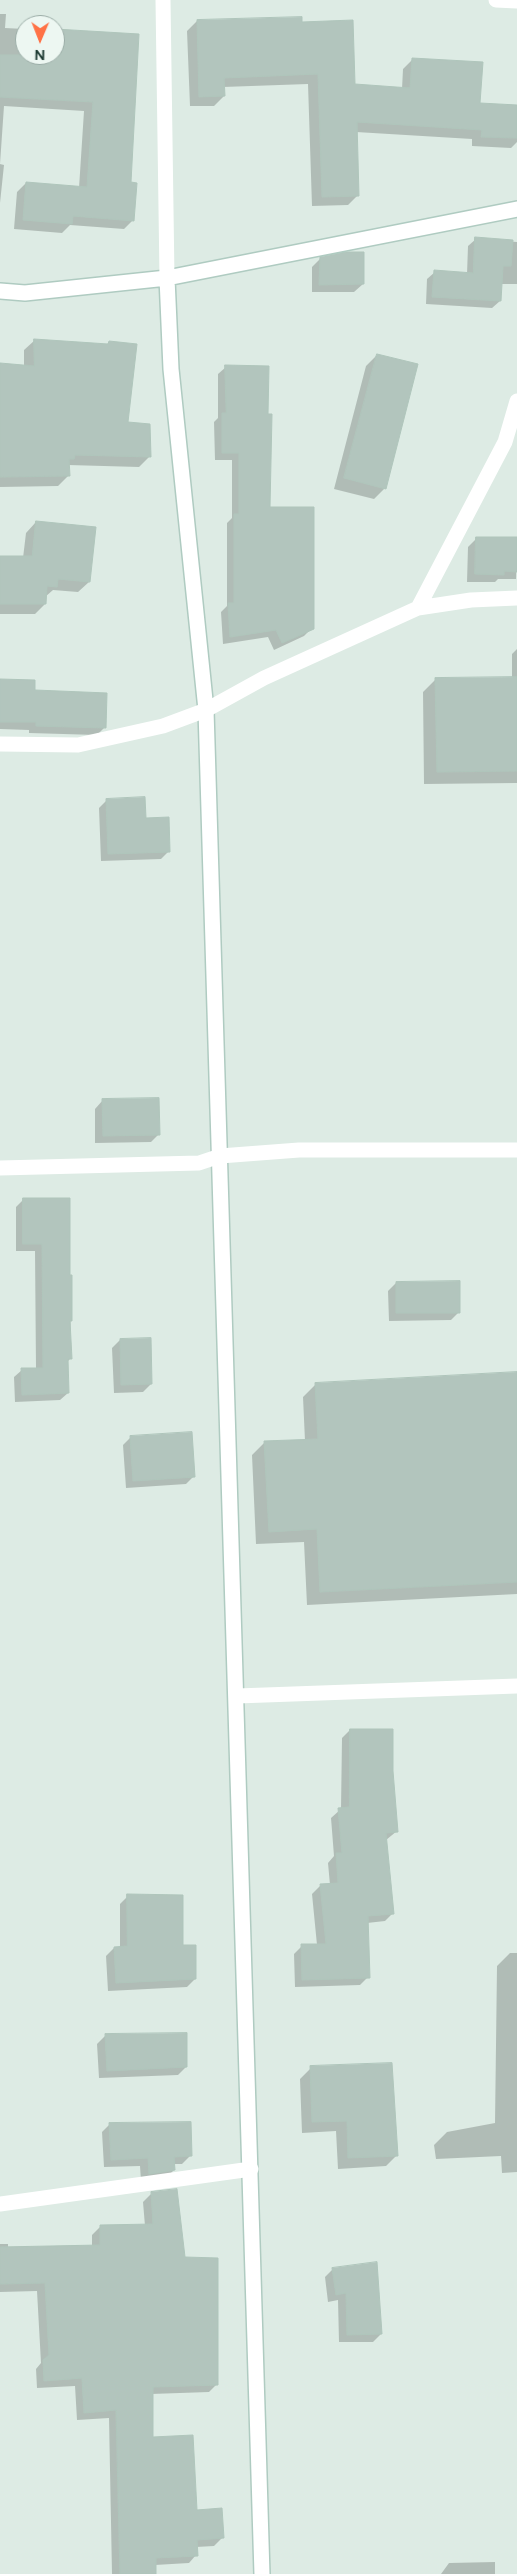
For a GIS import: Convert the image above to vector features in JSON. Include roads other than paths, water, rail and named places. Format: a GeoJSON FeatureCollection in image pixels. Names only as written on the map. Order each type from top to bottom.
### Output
{"type":"FeatureCollection","features":[{"type":"Feature","properties":{"kind":"street"},"geometry":{"type":"LineString","coordinates":[[163,0],[167,278],[171,369],[206,710],[262,2574]]}},
{"type":"Feature","properties":{"kind":"street"},"geometry":{"type":"LineString","coordinates":[[496,0],[517,1]]}},
{"type":"Feature","properties":{"kind":"street"},"geometry":{"type":"LineString","coordinates":[[0,291],[25,293],[167,278],[517,209]]}},
{"type":"Feature","properties":{"kind":"street"},"geometry":{"type":"LineString","coordinates":[[418,608],[505,442],[517,401]]}},
{"type":"Feature","properties":{"kind":"street"},"geometry":{"type":"LineString","coordinates":[[0,744],[78,746],[163,726],[206,710],[264,678],[418,608],[470,600],[517,598]]}},
{"type":"Feature","properties":{"kind":"street"},"geometry":{"type":"LineString","coordinates":[[0,1168],[199,1163],[220,1156],[299,1150],[517,1150]]}},
{"type":"Feature","properties":{"kind":"street"},"geometry":{"type":"LineString","coordinates":[[237,1696],[517,1686]]}},
{"type":"Feature","properties":{"kind":"street"},"geometry":{"type":"LineString","coordinates":[[0,2204],[251,2169]]}}]}
